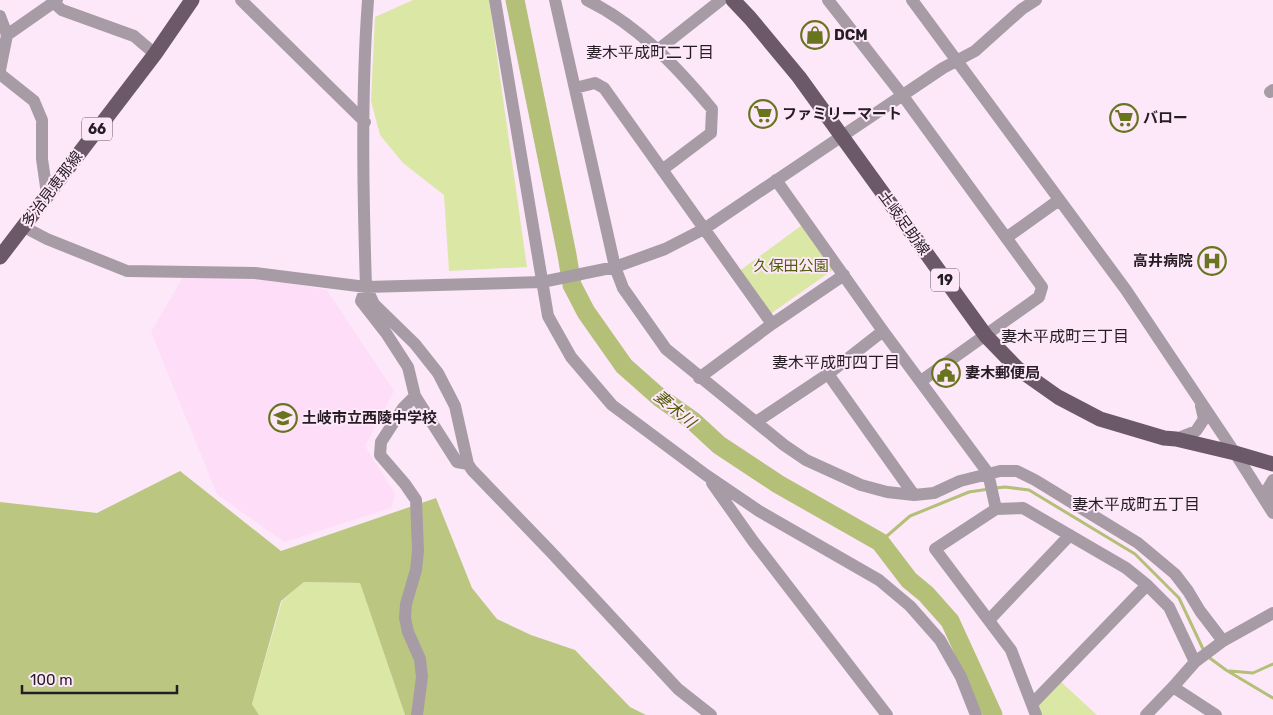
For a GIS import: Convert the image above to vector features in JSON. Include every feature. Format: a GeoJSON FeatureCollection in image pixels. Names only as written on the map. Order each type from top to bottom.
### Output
{"type":"FeatureCollection","features":[{"type":"Feature","properties":{"kind":"main road","name":"多治見恵那線"},"geometry":{"type":"LineString","coordinates":[[0,257],[155,54],[192,0]]}},
{"type":"Feature","properties":{"kind":"main road","name":"土岐足助線"},"geometry":{"type":"LineString","coordinates":[[733,0],[799,77],[986,336],[1017,368],[1058,397],[1100,419],[1164,438],[1176,439],[1235,453],[1273,464]]}},
{"type":"Feature","properties":{"kind":"street"},"geometry":{"type":"LineString","coordinates":[[241,0],[365,122]]}},
{"type":"Feature","properties":{"kind":"street"},"geometry":{"type":"LineString","coordinates":[[368,0],[365,122],[366,287],[361,301],[386,333],[408,367],[416,396],[457,462],[468,464]]}},
{"type":"Feature","properties":{"kind":"street"},"geometry":{"type":"LineString","coordinates":[[496,0],[548,316],[572,357],[612,404],[706,475],[758,511],[879,580],[910,606],[940,640],[961,677],[976,715]]}},
{"type":"Feature","properties":{"kind":"street"},"geometry":{"type":"LineString","coordinates":[[554,0],[614,267],[623,288],[666,349],[699,378],[784,445],[806,460],[861,486],[914,496],[934,493],[960,481],[988,473],[1017,471],[1035,480],[1138,543],[1175,574],[1200,611],[1224,641]]}},
{"type":"Feature","properties":{"kind":"street"},"geometry":{"type":"LineString","coordinates":[[587,0],[621,21],[659,50],[712,109],[711,133],[662,170]]}},
{"type":"Feature","properties":{"kind":"street"},"geometry":{"type":"LineString","coordinates":[[659,50],[720,0]]}},
{"type":"Feature","properties":{"kind":"street"},"geometry":{"type":"LineString","coordinates":[[828,0],[903,96],[1042,287],[1039,297],[922,382]]}},
{"type":"Feature","properties":{"kind":"street"},"geometry":{"type":"LineString","coordinates":[[912,0],[1126,290],[1270,508]]}},
{"type":"Feature","properties":{"kind":"street"},"geometry":{"type":"LineString","coordinates":[[24,227],[47,239],[126,271],[255,272],[366,287],[542,282],[614,267],[665,249],[704,229],[943,68],[975,50],[1022,9],[1036,0]]}},
{"type":"Feature","properties":{"kind":"street"},"geometry":{"type":"LineString","coordinates":[[7,35],[56,1],[62,10],[134,36],[155,54]]}},
{"type":"Feature","properties":{"kind":"street"},"geometry":{"type":"LineString","coordinates":[[0,16],[7,35],[0,72],[34,101],[42,120],[42,159],[47,194]]}},
{"type":"Feature","properties":{"kind":"street"},"geometry":{"type":"LineString","coordinates":[[575,88],[595,83],[604,88],[772,324]]}},
{"type":"Feature","properties":{"kind":"street"},"geometry":{"type":"LineString","coordinates":[[776,180],[883,331],[988,473],[996,509]]}},
{"type":"Feature","properties":{"kind":"street"},"geometry":{"type":"LineString","coordinates":[[1006,238],[1059,200]]}},
{"type":"Feature","properties":{"kind":"street"},"geometry":{"type":"LineString","coordinates":[[699,378],[772,324],[844,275]]}},
{"type":"Feature","properties":{"kind":"street"},"geometry":{"type":"LineString","coordinates":[[366,287],[374,304],[414,344],[438,373],[454,406],[468,464],[472,470],[678,689],[711,715]]}},
{"type":"Feature","properties":{"kind":"street"},"geometry":{"type":"LineString","coordinates":[[756,422],[828,374],[883,331]]}},
{"type":"Feature","properties":{"kind":"street"},"geometry":{"type":"LineString","coordinates":[[828,374],[914,496]]}},
{"type":"Feature","properties":{"kind":"street"},"geometry":{"type":"LineString","coordinates":[[416,396],[403,408],[381,442],[380,455],[416,500],[418,551],[416,570],[406,604],[405,618],[408,632],[420,659],[422,677],[417,715]]}},
{"type":"Feature","properties":{"kind":"street"},"geometry":{"type":"LineString","coordinates":[[1176,439],[1196,431],[1204,419],[1199,399]]}},
{"type":"Feature","properties":{"kind":"street"},"geometry":{"type":"LineString","coordinates":[[706,475],[753,541],[887,715]]}},
{"type":"Feature","properties":{"kind":"street"},"geometry":{"type":"LineString","coordinates":[[1270,508],[1267,490],[1273,480]]}},
{"type":"Feature","properties":{"kind":"street"},"geometry":{"type":"LineString","coordinates":[[1147,585],[1034,709],[1011,650],[935,549],[996,509],[1023,508],[1126,568],[1147,585],[1169,606],[1195,662]]}},
{"type":"Feature","properties":{"kind":"street"},"geometry":{"type":"LineString","coordinates":[[989,620],[1070,535]]}},
{"type":"Feature","properties":{"kind":"street"},"geometry":{"type":"LineString","coordinates":[[1146,715],[1195,662],[1224,641],[1273,613]]}},
{"type":"Feature","properties":{"kind":"street"},"geometry":{"type":"LineString","coordinates":[[1173,687],[1216,715]]}},
{"type":"Feature","properties":{"kind":"shaded area","name":"土岐市立西陵中学校"},"geometry":{"type":"Polygon","coordinates":[[[183,277],[264,278],[327,290],[394,391],[365,446],[395,494],[391,508],[284,542],[217,494],[151,332],[183,277]]]}},
{"type":"Feature","properties":{"kind":"green space"},"geometry":{"type":"Polygon","coordinates":[[[413,0],[489,0],[527,267],[449,271],[444,195],[403,163],[380,135],[371,101],[375,17],[413,0]]]}},
{"type":"Feature","properties":{"kind":"green space","name":"久保田公園"},"geometry":{"type":"Polygon","coordinates":[[[802,225],[834,269],[769,315],[738,272],[802,225]]]}},
{"type":"Feature","properties":{"kind":"green space"},"geometry":{"type":"Polygon","coordinates":[[[180,471],[281,551],[436,498],[472,588],[497,619],[531,635],[575,650],[630,707],[646,715],[405,715],[360,583],[304,582],[281,601],[252,704],[259,715],[0,715],[0,502],[97,513],[180,471]]]}},
{"type":"Feature","properties":{"kind":"green space"},"geometry":{"type":"Polygon","coordinates":[[[304,582],[360,583],[405,715],[259,715],[252,704],[282,601],[304,582]]]}},
{"type":"Feature","properties":{"kind":"green space"},"geometry":{"type":"Polygon","coordinates":[[[1060,681],[1097,715],[1042,715],[1038,703],[1060,681]]]}},
{"type":"Feature","properties":{"kind":"waterway","name":"妻木川"},"geometry":{"type":"LineString","coordinates":[[515,0],[572,285],[586,312],[624,366],[659,397],[693,421],[719,445],[778,484],[880,542],[909,580],[926,594],[950,621],[993,715]]}},
{"type":"Feature","properties":{"kind":"waterway"},"geometry":{"type":"LineString","coordinates":[[995,488],[1005,487],[1029,490],[1135,554],[1179,598],[1204,651]]}},
{"type":"Feature","properties":{"kind":"waterway"},"geometry":{"type":"LineString","coordinates":[[880,542],[910,516],[969,492],[989,489]]}},
{"type":"Feature","properties":{"kind":"waterway"},"geometry":{"type":"LineString","coordinates":[[1207,656],[1226,670],[1273,698]]}},
{"type":"Feature","properties":{"kind":"waterway"},"geometry":{"type":"LineString","coordinates":[[1230,671],[1253,673],[1273,664]]}},
{"type":"Feature","properties":{"kind":"place","name":"DCM"},"geometry":{"type":"Point","coordinates":[815,35]}},
{"type":"Feature","properties":{"kind":"place","name":"ファミリーマート"},"geometry":{"type":"Point","coordinates":[763,114]}},
{"type":"Feature","properties":{"kind":"place","name":"バロー"},"geometry":{"type":"Point","coordinates":[1124,118]}},
{"type":"Feature","properties":{"kind":"place","name":"高井病院"},"geometry":{"type":"Point","coordinates":[1212,261]}},
{"type":"Feature","properties":{"kind":"place","name":"妻木郵便局"},"geometry":{"type":"Point","coordinates":[946,373]}},
{"type":"Feature","properties":{"kind":"place","name":"土岐市立西陵中学校"},"geometry":{"type":"Point","coordinates":[283,418]}},
{"type":"Feature","properties":{"kind":"district","name":"妻木平成町二丁目"},"geometry":{"type":"Point","coordinates":[650,52]}},
{"type":"Feature","properties":{"kind":"district","name":"妻木平成町三丁目"},"geometry":{"type":"Point","coordinates":[1065,336]}},
{"type":"Feature","properties":{"kind":"district","name":"妻木平成町四丁目"},"geometry":{"type":"Point","coordinates":[836,362]}},
{"type":"Feature","properties":{"kind":"district","name":"妻木平成町五丁目"},"geometry":{"type":"Point","coordinates":[1136,504]}}]}
